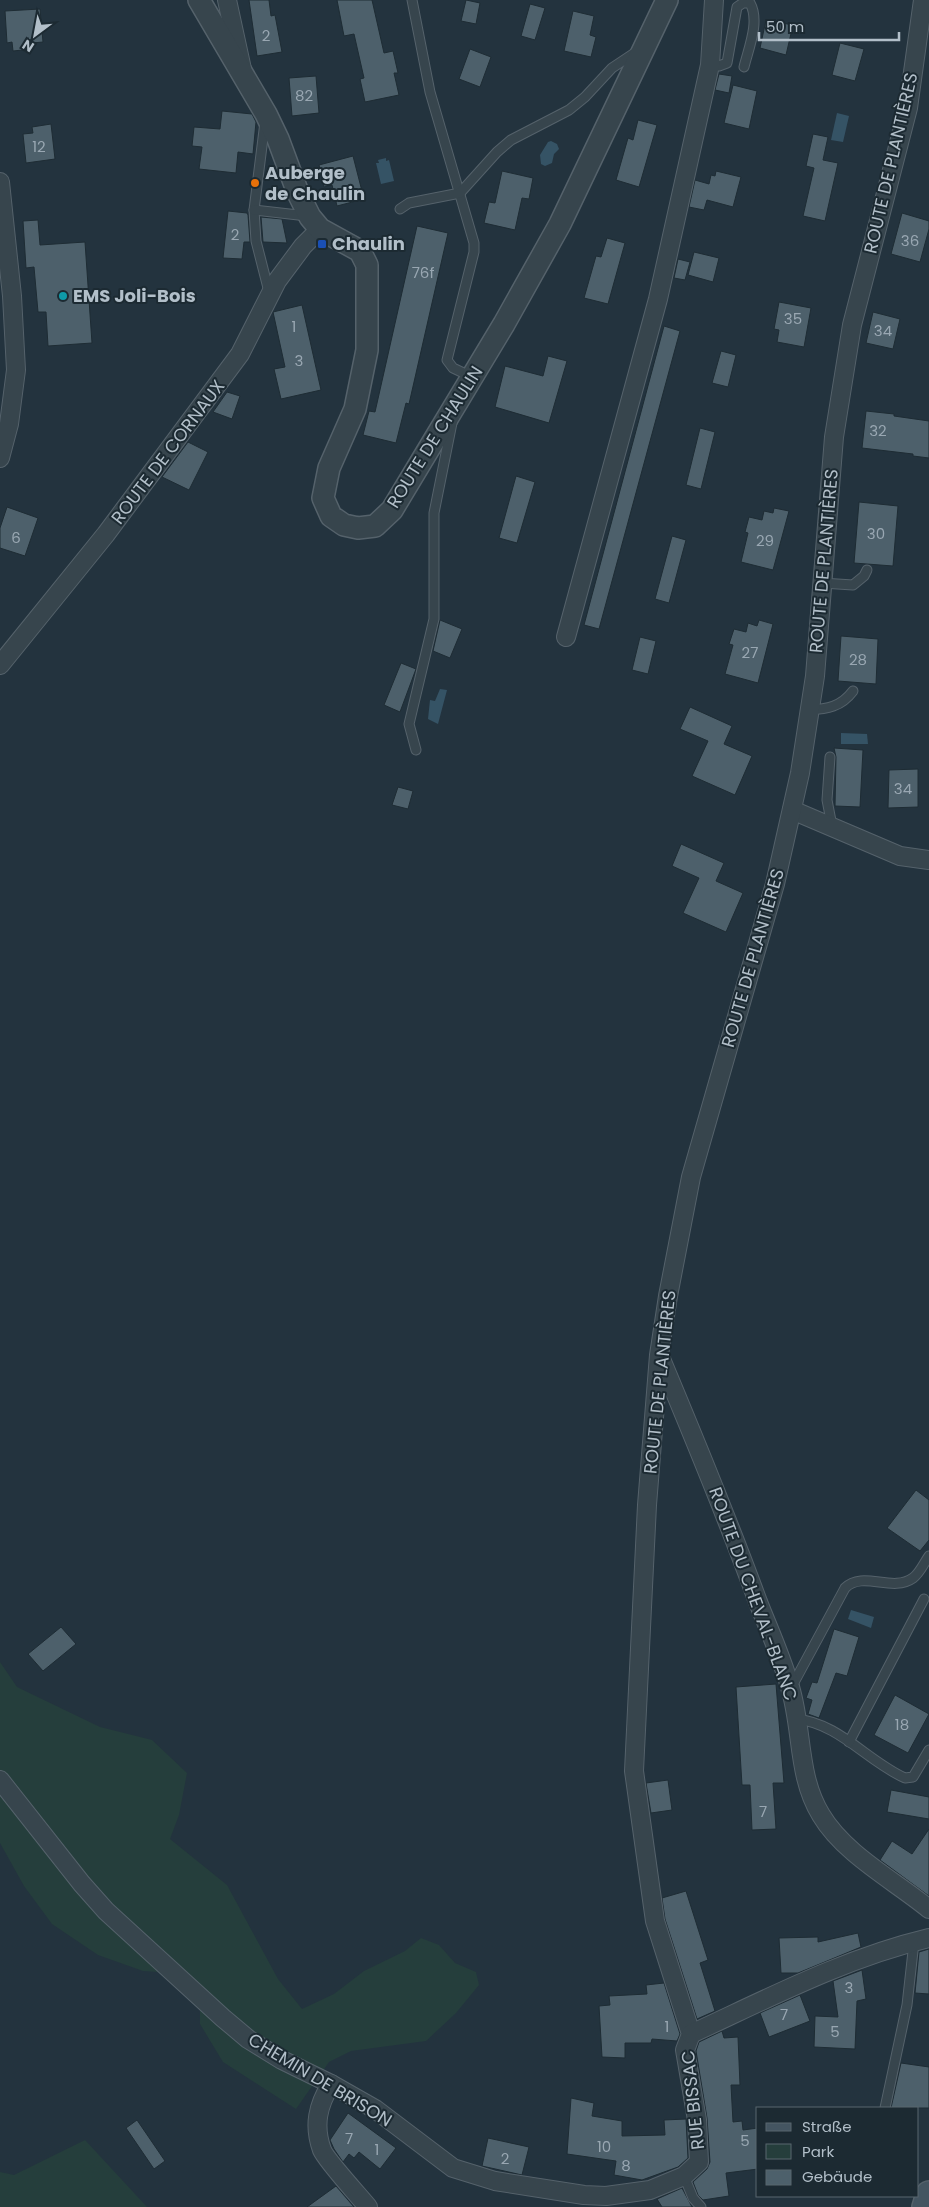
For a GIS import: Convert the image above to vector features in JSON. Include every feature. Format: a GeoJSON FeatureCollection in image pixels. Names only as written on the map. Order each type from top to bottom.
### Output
{"type":"FeatureCollection","features":[{"type":"Feature","properties":{"kind":"main road"},"geometry":{"type":"LineString","coordinates":[[925,2207],[929,2194]]}},
{"type":"Feature","properties":{"kind":"street"},"geometry":{"type":"LineString","coordinates":[[199,0],[266,114],[298,193],[315,223]]}},
{"type":"Feature","properties":{"kind":"street"},"geometry":{"type":"LineString","coordinates":[[227,0],[239,49],[242,74]]}},
{"type":"Feature","properties":{"kind":"street","name":"ROUTE DE CHAULIN"},"geometry":{"type":"LineString","coordinates":[[315,223],[360,251],[367,265],[367,350],[355,409],[329,468],[323,498],[332,516],[344,525],[358,528],[375,526],[392,510],[472,378],[560,224],[667,0]]}},
{"type":"Feature","properties":{"kind":"street"},"geometry":{"type":"LineString","coordinates":[[566,638],[658,299],[710,65],[714,0]]}},
{"type":"Feature","properties":{"kind":"street","name":"ROUTE DE PLANTIÈRES"},"geometry":{"type":"LineString","coordinates":[[655,1921],[634,1771],[647,1506],[659,1355],[668,1296],[691,1177],[774,884],[800,773],[815,676],[834,437],[852,325],[908,108],[923,0]]}},
{"type":"Feature","properties":{"kind":"street"},"geometry":{"type":"LineString","coordinates":[[0,182],[12,296],[16,370],[9,424],[0,458]]}},
{"type":"Feature","properties":{"kind":"street","name":"ROUTE DE CORNAUX"},"geometry":{"type":"LineString","coordinates":[[0,665],[106,534],[240,354],[277,281],[298,253],[315,223]]}},
{"type":"Feature","properties":{"kind":"street"},"geometry":{"type":"LineString","coordinates":[[792,810],[900,856],[929,860]]}},
{"type":"Feature","properties":{"kind":"street","name":"ROUTE DU CHEVAL-BLANC"},"geometry":{"type":"LineString","coordinates":[[659,1355],[743,1560],[791,1688],[809,1791],[821,1815],[835,1835],[929,1909]]}},
{"type":"Feature","properties":{"kind":"street","name":"CHEMIN DE BRISON"},"geometry":{"type":"LineString","coordinates":[[0,1780],[82,1884],[113,1918],[248,2039],[282,2060],[331,2084],[375,2109],[453,2168],[495,2181],[584,2196]]}},
{"type":"Feature","properties":{"kind":"street","name":"RUE BISSAC"},"geometry":{"type":"LineString","coordinates":[[584,2196],[606,2196],[650,2190],[684,2176],[699,2162],[697,2120],[684,2050],[690,2034],[655,1921]]}},
{"type":"Feature","properties":{"kind":"street"},"geometry":{"type":"LineString","coordinates":[[690,2034],[799,1983],[851,1962],[922,1940]]}},
{"type":"Feature","properties":{"kind":"street"},"geometry":{"type":"LineString","coordinates":[[331,2084],[320,2102],[318,2120],[322,2151],[368,2207]]}},
{"type":"Feature","properties":{"kind":"lane"},"geometry":{"type":"LineString","coordinates":[[412,0],[430,92],[474,243],[474,252],[447,360],[453,368],[472,378]]}},
{"type":"Feature","properties":{"kind":"lane"},"geometry":{"type":"LineString","coordinates":[[710,65],[719,66],[727,62],[737,7],[743,3],[750,3],[754,9],[754,22],[744,66]]}},
{"type":"Feature","properties":{"kind":"lane"},"geometry":{"type":"LineString","coordinates":[[400,208],[409,203],[460,193],[497,152],[511,140],[569,110],[585,97],[612,68],[645,46]]}},
{"type":"Feature","properties":{"kind":"lane"},"geometry":{"type":"LineString","coordinates":[[266,114],[254,210],[256,241],[270,294]]}},
{"type":"Feature","properties":{"kind":"lane"},"geometry":{"type":"LineString","coordinates":[[254,210],[315,223]]}},
{"type":"Feature","properties":{"kind":"lane"},"geometry":{"type":"LineString","coordinates":[[416,750],[409,724],[434,619],[434,513],[455,406]]}},
{"type":"Feature","properties":{"kind":"lane"},"geometry":{"type":"LineString","coordinates":[[822,583],[853,585],[864,576],[867,570]]}},
{"type":"Feature","properties":{"kind":"lane"},"geometry":{"type":"LineString","coordinates":[[809,710],[832,708],[848,698],[853,692]]}},
{"type":"Feature","properties":{"kind":"lane"},"geometry":{"type":"LineString","coordinates":[[830,757],[827,800],[832,826]]}},
{"type":"Feature","properties":{"kind":"lane"},"geometry":{"type":"LineString","coordinates":[[791,1688],[845,1588],[851,1583],[862,1581],[891,1584],[912,1579],[929,1556]]}},
{"type":"Feature","properties":{"kind":"lane"},"geometry":{"type":"LineString","coordinates":[[849,1742],[924,1599]]}},
{"type":"Feature","properties":{"kind":"lane"},"geometry":{"type":"LineString","coordinates":[[796,1719],[809,1720],[827,1727],[904,1778],[913,1777],[929,1750]]}},
{"type":"Feature","properties":{"kind":"lane"},"geometry":{"type":"LineString","coordinates":[[884,2107],[922,1940]]}},
{"type":"Feature","properties":{"kind":"lane"},"geometry":{"type":"LineString","coordinates":[[684,2176],[693,2198],[701,2207]]}},
{"type":"Feature","properties":{"kind":"green space"},"geometry":{"type":"Polygon","coordinates":[[[0,1662],[17,1687],[100,1727],[152,1740],[187,1773],[179,1815],[170,1839],[227,1885],[278,1979],[302,2009],[334,1994],[364,1971],[405,1951],[421,1938],[439,1945],[455,1963],[476,1972],[479,1985],[456,2013],[426,2041],[351,2051],[329,2062],[296,2109],[223,2062],[200,2024],[200,2003],[158,1972],[143,1971],[98,1955],[52,1924],[24,1886],[0,1843],[0,1662]]]}},
{"type":"Feature","properties":{"kind":"green space"},"geometry":{"type":"Polygon","coordinates":[[[85,2140],[147,2207],[0,2207],[0,2172],[14,2175],[85,2140]]]}},
{"type":"Feature","properties":{"kind":"water"},"geometry":{"type":"Polygon","coordinates":[[[837,113],[849,116],[843,142],[831,140],[837,113]]]}},
{"type":"Feature","properties":{"kind":"water"},"geometry":{"type":"Polygon","coordinates":[[[551,141],[557,144],[559,149],[554,154],[552,163],[545,166],[541,164],[540,155],[548,142],[551,141]]]}},
{"type":"Feature","properties":{"kind":"water"},"geometry":{"type":"Polygon","coordinates":[[[386,158],[386,161],[389,160],[394,181],[381,184],[376,163],[379,163],[378,160],[386,158]]]}},
{"type":"Feature","properties":{"kind":"water"},"geometry":{"type":"Polygon","coordinates":[[[440,689],[447,690],[438,724],[428,719],[430,700],[435,701],[440,689]]]}},
{"type":"Feature","properties":{"kind":"water"},"geometry":{"type":"Polygon","coordinates":[[[841,733],[867,734],[868,744],[841,744],[841,733]]]}},
{"type":"Feature","properties":{"kind":"water"},"geometry":{"type":"Polygon","coordinates":[[[851,1610],[874,1617],[871,1628],[848,1619],[851,1610]]]}},
{"type":"Feature","properties":{"kind":"building"},"geometry":{"type":"Polygon","coordinates":[[[249,0],[269,0],[271,16],[275,15],[282,52],[257,56],[249,0]]]}},
{"type":"Feature","properties":{"kind":"building"},"geometry":{"type":"Polygon","coordinates":[[[337,0],[372,0],[384,53],[393,51],[398,73],[394,73],[399,95],[365,102],[360,79],[364,78],[354,34],[344,36],[337,0]]]}},
{"type":"Feature","properties":{"kind":"building"},"geometry":{"type":"Polygon","coordinates":[[[466,0],[480,3],[476,24],[461,21],[466,0]]]}},
{"type":"Feature","properties":{"kind":"building"},"geometry":{"type":"Polygon","coordinates":[[[530,4],[545,8],[535,40],[521,36],[530,4]]]}},
{"type":"Feature","properties":{"kind":"building"},"geometry":{"type":"Polygon","coordinates":[[[40,9],[43,42],[32,43],[32,49],[13,51],[12,42],[7,43],[5,11],[40,9]]]}},
{"type":"Feature","properties":{"kind":"building"},"geometry":{"type":"Polygon","coordinates":[[[573,11],[594,16],[590,35],[596,37],[591,57],[564,51],[573,11]]]}},
{"type":"Feature","properties":{"kind":"building"},"geometry":{"type":"Polygon","coordinates":[[[766,20],[793,25],[786,55],[760,48],[766,20]]]}},
{"type":"Feature","properties":{"kind":"building"},"geometry":{"type":"Polygon","coordinates":[[[840,43],[864,49],[855,81],[832,75],[840,43]]]}},
{"type":"Feature","properties":{"kind":"building"},"geometry":{"type":"Polygon","coordinates":[[[470,49],[491,57],[480,87],[459,79],[470,49]]]}},
{"type":"Feature","properties":{"kind":"building"},"geometry":{"type":"Polygon","coordinates":[[[719,74],[732,76],[729,93],[715,90],[719,74]]]}},
{"type":"Feature","properties":{"kind":"building"},"geometry":{"type":"Polygon","coordinates":[[[316,76],[319,113],[292,116],[289,78],[316,76]]]}},
{"type":"Feature","properties":{"kind":"building"},"geometry":{"type":"Polygon","coordinates":[[[733,85],[757,91],[749,129],[724,123],[733,85]]]}},
{"type":"Feature","properties":{"kind":"building"},"geometry":{"type":"Polygon","coordinates":[[[222,111],[252,114],[256,122],[253,154],[238,152],[236,173],[199,169],[202,147],[192,146],[194,127],[220,129],[222,111]]]}},
{"type":"Feature","properties":{"kind":"building"},"geometry":{"type":"Polygon","coordinates":[[[638,120],[657,125],[639,187],[616,180],[628,138],[633,140],[638,120]]]}},
{"type":"Feature","properties":{"kind":"building"},"geometry":{"type":"Polygon","coordinates":[[[51,124],[55,159],[26,163],[23,134],[33,133],[32,127],[51,124]]]}},
{"type":"Feature","properties":{"kind":"building"},"geometry":{"type":"Polygon","coordinates":[[[813,134],[828,137],[823,160],[838,163],[825,221],[803,216],[814,168],[806,166],[813,134]]]}},
{"type":"Feature","properties":{"kind":"building"},"geometry":{"type":"Polygon","coordinates":[[[353,156],[364,199],[337,206],[332,185],[324,187],[319,165],[353,156]]]}},
{"type":"Feature","properties":{"kind":"building"},"geometry":{"type":"Polygon","coordinates":[[[502,171],[533,178],[529,199],[522,198],[515,230],[484,223],[489,202],[495,203],[502,171]]]}},
{"type":"Feature","properties":{"kind":"building"},"geometry":{"type":"Polygon","coordinates":[[[716,171],[741,177],[733,207],[707,200],[704,210],[689,207],[695,180],[709,184],[711,175],[715,176],[716,171]]]}},
{"type":"Feature","properties":{"kind":"building"},"geometry":{"type":"Polygon","coordinates":[[[228,211],[247,213],[248,215],[250,242],[244,242],[242,259],[223,258],[228,211]]]}},
{"type":"Feature","properties":{"kind":"building"},"geometry":{"type":"Polygon","coordinates":[[[902,213],[929,221],[929,229],[920,262],[891,254],[902,213]]]}},
{"type":"Feature","properties":{"kind":"building"},"geometry":{"type":"Polygon","coordinates":[[[261,217],[282,219],[287,243],[263,242],[261,217]]]}},
{"type":"Feature","properties":{"kind":"building","name":"EMS Joli-Bois"},"geometry":{"type":"Polygon","coordinates":[[[38,220],[40,245],[85,242],[92,343],[48,346],[46,312],[38,312],[34,267],[26,268],[23,221],[38,220]]]}},
{"type":"Feature","properties":{"kind":"building"},"geometry":{"type":"Polygon","coordinates":[[[417,226],[448,233],[409,404],[406,403],[396,443],[363,435],[369,411],[375,412],[417,226]]]}},
{"type":"Feature","properties":{"kind":"building"},"geometry":{"type":"Polygon","coordinates":[[[607,238],[625,243],[608,304],[584,298],[596,256],[601,257],[607,238]]]}},
{"type":"Feature","properties":{"kind":"building"},"geometry":{"type":"Polygon","coordinates":[[[694,252],[719,258],[713,282],[688,275],[694,252]]]}},
{"type":"Feature","properties":{"kind":"building"},"geometry":{"type":"Polygon","coordinates":[[[678,259],[690,262],[685,280],[674,278],[678,259]]]}},
{"type":"Feature","properties":{"kind":"building"},"geometry":{"type":"Polygon","coordinates":[[[779,302],[811,308],[804,347],[777,342],[779,330],[774,329],[779,302]]]}},
{"type":"Feature","properties":{"kind":"building"},"geometry":{"type":"Polygon","coordinates":[[[302,305],[321,390],[281,399],[274,369],[285,367],[273,312],[302,305]]]}},
{"type":"Feature","properties":{"kind":"building"},"geometry":{"type":"Polygon","coordinates":[[[873,312],[900,319],[893,349],[866,343],[873,312]]]}},
{"type":"Feature","properties":{"kind":"building"},"geometry":{"type":"Polygon","coordinates":[[[664,326],[680,331],[599,629],[584,625],[664,326]]]}},
{"type":"Feature","properties":{"kind":"building"},"geometry":{"type":"Polygon","coordinates":[[[721,351],[736,355],[728,387],[712,383],[721,351]]]}},
{"type":"Feature","properties":{"kind":"building"},"geometry":{"type":"Polygon","coordinates":[[[548,356],[567,361],[549,423],[495,407],[505,366],[543,376],[548,356]]]}},
{"type":"Feature","properties":{"kind":"building"},"geometry":{"type":"Polygon","coordinates":[[[227,392],[240,396],[232,419],[213,412],[227,392]]]}},
{"type":"Feature","properties":{"kind":"building"},"geometry":{"type":"Polygon","coordinates":[[[866,411],[929,421],[929,458],[913,456],[913,454],[862,448],[866,411]]]}},
{"type":"Feature","properties":{"kind":"building"},"geometry":{"type":"Polygon","coordinates":[[[700,428],[715,432],[701,489],[686,485],[700,428]]]}},
{"type":"Feature","properties":{"kind":"building"},"geometry":{"type":"Polygon","coordinates":[[[188,442],[208,452],[189,490],[162,477],[188,442]]]}},
{"type":"Feature","properties":{"kind":"building"},"geometry":{"type":"Polygon","coordinates":[[[516,476],[535,482],[517,543],[499,538],[516,476]]]}},
{"type":"Feature","properties":{"kind":"building"},"geometry":{"type":"Polygon","coordinates":[[[859,502],[898,506],[893,566],[854,563],[859,502]]]}},
{"type":"Feature","properties":{"kind":"building"},"geometry":{"type":"Polygon","coordinates":[[[7,507],[38,518],[25,556],[0,548],[0,528],[7,507]]]}},
{"type":"Feature","properties":{"kind":"building"},"geometry":{"type":"Polygon","coordinates":[[[774,508],[789,511],[773,570],[741,562],[748,533],[745,532],[749,517],[762,520],[764,511],[773,513],[774,508]]]}},
{"type":"Feature","properties":{"kind":"building"},"geometry":{"type":"Polygon","coordinates":[[[672,536],[686,540],[669,603],[655,599],[672,536]]]}},
{"type":"Feature","properties":{"kind":"building"},"geometry":{"type":"Polygon","coordinates":[[[440,620],[462,629],[450,658],[433,651],[440,620]]]}},
{"type":"Feature","properties":{"kind":"building"},"geometry":{"type":"Polygon","coordinates":[[[759,620],[773,624],[758,683],[725,674],[733,645],[729,644],[734,629],[746,632],[748,623],[757,626],[759,620]]]}},
{"type":"Feature","properties":{"kind":"building"},"geometry":{"type":"Polygon","coordinates":[[[841,636],[878,639],[876,684],[838,681],[841,636]]]}},
{"type":"Feature","properties":{"kind":"building"},"geometry":{"type":"Polygon","coordinates":[[[640,637],[656,641],[648,674],[632,670],[640,637]]]}},
{"type":"Feature","properties":{"kind":"building"},"geometry":{"type":"Polygon","coordinates":[[[401,663],[416,669],[400,712],[384,705],[401,663]]]}},
{"type":"Feature","properties":{"kind":"building"},"geometry":{"type":"Polygon","coordinates":[[[690,707],[732,726],[724,744],[752,756],[735,795],[692,776],[708,741],[680,729],[690,707]]]}},
{"type":"Feature","properties":{"kind":"building"},"geometry":{"type":"Polygon","coordinates":[[[834,748],[863,750],[860,807],[835,806],[836,757],[834,748]]]}},
{"type":"Feature","properties":{"kind":"building"},"geometry":{"type":"Polygon","coordinates":[[[918,769],[918,807],[888,808],[889,770],[918,769]]]}},
{"type":"Feature","properties":{"kind":"building"},"geometry":{"type":"Polygon","coordinates":[[[398,787],[413,791],[408,809],[392,805],[398,787]]]}},
{"type":"Feature","properties":{"kind":"building"},"geometry":{"type":"Polygon","coordinates":[[[681,844],[724,863],[716,881],[743,893],[726,932],[683,913],[699,878],[672,866],[681,844]]]}},
{"type":"Feature","properties":{"kind":"building"},"geometry":{"type":"Polygon","coordinates":[[[916,1490],[929,1500],[929,1540],[920,1551],[887,1528],[916,1490]]]}},
{"type":"Feature","properties":{"kind":"building"},"geometry":{"type":"Polygon","coordinates":[[[61,1627],[76,1644],[43,1671],[28,1654],[61,1627]]]}},
{"type":"Feature","properties":{"kind":"building"},"geometry":{"type":"Polygon","coordinates":[[[834,1629],[859,1637],[847,1676],[836,1673],[819,1718],[808,1714],[812,1700],[806,1698],[812,1682],[817,1683],[834,1629]]]}},
{"type":"Feature","properties":{"kind":"building"},"geometry":{"type":"Polygon","coordinates":[[[776,1684],[784,1783],[773,1783],[776,1829],[752,1830],[750,1785],[742,1785],[736,1687],[776,1684]]]}},
{"type":"Feature","properties":{"kind":"building"},"geometry":{"type":"Polygon","coordinates":[[[895,1695],[929,1714],[908,1753],[874,1735],[895,1695]]]}},
{"type":"Feature","properties":{"kind":"building"},"geometry":{"type":"Polygon","coordinates":[[[668,1780],[672,1810],[651,1813],[646,1783],[668,1780]]]}},
{"type":"Feature","properties":{"kind":"building"},"geometry":{"type":"Polygon","coordinates":[[[891,1790],[929,1797],[929,1819],[887,1812],[891,1790]]]}},
{"type":"Feature","properties":{"kind":"building"},"geometry":{"type":"Polygon","coordinates":[[[929,1829],[929,1896],[880,1860],[892,1841],[912,1854],[929,1829]]]}},
{"type":"Feature","properties":{"kind":"building"},"geometry":{"type":"Polygon","coordinates":[[[686,1891],[708,1960],[700,1963],[715,2011],[697,2019],[665,1919],[662,1898],[686,1891]]]}},
{"type":"Feature","properties":{"kind":"building"},"geometry":{"type":"Polygon","coordinates":[[[858,1933],[861,1947],[798,1973],[781,1973],[779,1938],[818,1937],[818,1942],[858,1933]]]}},
{"type":"Feature","properties":{"kind":"building"},"geometry":{"type":"Polygon","coordinates":[[[929,1949],[929,1994],[915,1993],[919,1952],[929,1949]]]}},
{"type":"Feature","properties":{"kind":"building"},"geometry":{"type":"Polygon","coordinates":[[[862,1970],[866,1999],[857,2001],[855,2049],[814,2047],[815,2016],[838,2017],[833,1981],[862,1970]]]}},
{"type":"Feature","properties":{"kind":"building"},"geometry":{"type":"Polygon","coordinates":[[[664,1983],[680,2034],[677,2041],[652,2039],[651,2043],[625,2043],[625,2058],[602,2057],[599,2006],[610,2005],[609,1996],[647,1994],[646,1985],[664,1983]]]}},
{"type":"Feature","properties":{"kind":"building"},"geometry":{"type":"Polygon","coordinates":[[[800,1995],[810,2021],[769,2037],[760,2013],[800,1995]]]}},
{"type":"Feature","properties":{"kind":"building"},"geometry":{"type":"Polygon","coordinates":[[[722,2031],[724,2038],[738,2037],[740,2085],[731,2085],[733,2122],[742,2121],[743,2130],[756,2128],[756,2169],[726,2173],[729,2196],[703,2200],[698,2195],[693,2182],[707,2169],[710,2162],[707,2118],[696,2051],[699,2042],[722,2031]]]}},
{"type":"Feature","properties":{"kind":"building"},"geometry":{"type":"Polygon","coordinates":[[[901,2063],[929,2067],[929,2108],[891,2107],[901,2063]]]}},
{"type":"Feature","properties":{"kind":"building"},"geometry":{"type":"Polygon","coordinates":[[[571,2098],[594,2103],[592,2116],[622,2121],[622,2136],[665,2135],[664,2120],[686,2119],[688,2158],[678,2167],[642,2180],[614,2175],[616,2161],[567,2154],[571,2098]]]}},
{"type":"Feature","properties":{"kind":"building"},"geometry":{"type":"Polygon","coordinates":[[[348,2113],[396,2148],[380,2169],[359,2152],[354,2158],[349,2154],[343,2162],[334,2149],[330,2140],[348,2113]]]}},
{"type":"Feature","properties":{"kind":"building"},"geometry":{"type":"Polygon","coordinates":[[[137,2120],[165,2161],[154,2169],[126,2128],[137,2120]]]}},
{"type":"Feature","properties":{"kind":"building"},"geometry":{"type":"Polygon","coordinates":[[[488,2138],[529,2147],[522,2175],[482,2166],[488,2138]]]}},
{"type":"Feature","properties":{"kind":"building"},"geometry":{"type":"Polygon","coordinates":[[[336,2186],[354,2207],[307,2207],[336,2186]]]}},
{"type":"Feature","properties":{"kind":"building"},"geometry":{"type":"Polygon","coordinates":[[[682,2188],[692,2207],[662,2207],[657,2199],[682,2188]]]}},
{"type":"Feature","properties":{"kind":"place","name":"Auberge de Chaulin"},"geometry":{"type":"Point","coordinates":[255,183]}},
{"type":"Feature","properties":{"kind":"place","name":"Chaulin"},"geometry":{"type":"Point","coordinates":[322,244]}},
{"type":"Feature","properties":{"kind":"place","name":"EMS Joli-Bois"},"geometry":{"type":"Point","coordinates":[63,296]}}]}
